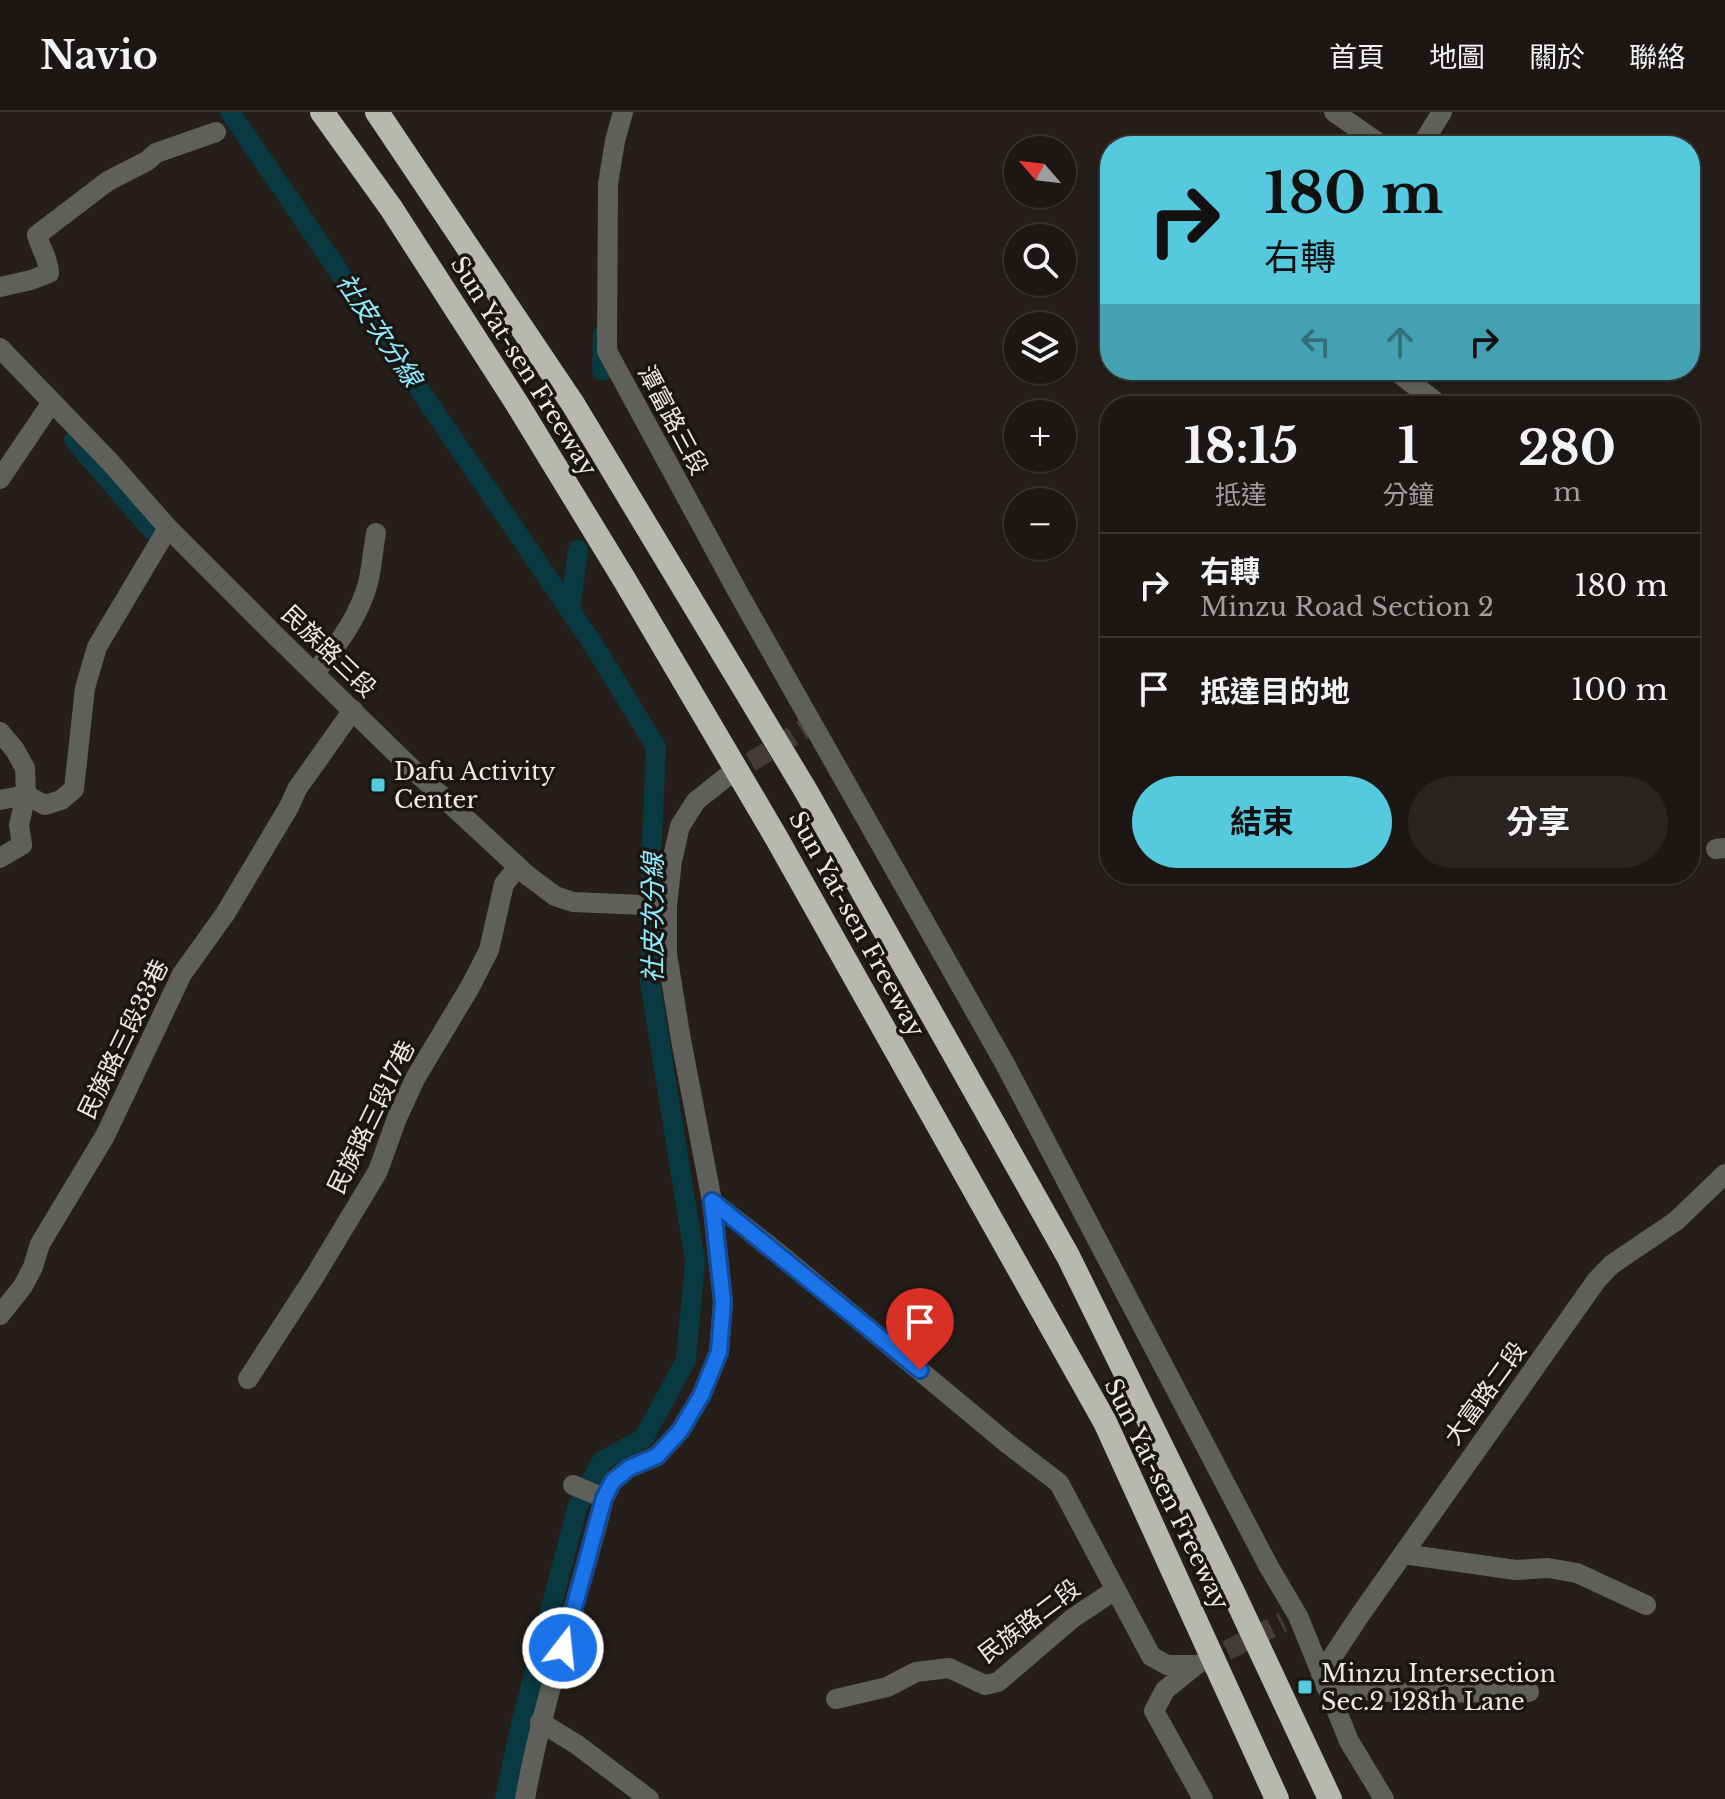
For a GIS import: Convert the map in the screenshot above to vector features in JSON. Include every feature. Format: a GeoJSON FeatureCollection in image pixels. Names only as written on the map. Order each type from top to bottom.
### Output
{"type":"FeatureCollection","features":[{"type":"Feature","properties":{"kind":"highway","name":"Sun Yat-sen Freeway"},"geometry":{"type":"LineString","coordinates":[[322,112],[391,208],[516,402],[776,837],[1105,1422],[1277,1799]]}},
{"type":"Feature","properties":{"kind":"highway","name":"Sun Yat-sen Freeway"},"geometry":{"type":"LineString","coordinates":[[377,112],[573,404],[814,804],[1068,1256],[1232,1590],[1330,1799]]}},
{"type":"Feature","properties":{"kind":"street","name":"潭富路三段"},"geometry":{"type":"LineString","coordinates":[[623,112],[608,184],[607,351],[732,583],[1005,1064],[1269,1567],[1290,1619],[1324,1681],[1349,1741],[1384,1799]]}},
{"type":"Feature","properties":{"kind":"street"},"geometry":{"type":"LineString","coordinates":[[1334,112],[1369,136]]}},
{"type":"Feature","properties":{"kind":"street"},"geometry":{"type":"LineString","coordinates":[[1427,136],[1442,112]]}},
{"type":"Feature","properties":{"kind":"street"},"geometry":{"type":"LineString","coordinates":[[0,287],[49,273],[48,259],[37,235],[108,181],[156,153],[216,132]]}},
{"type":"Feature","properties":{"kind":"street","name":"民族路三段"},"geometry":{"type":"LineString","coordinates":[[0,348],[111,463],[168,528],[406,763],[518,867],[555,896],[573,902],[655,906]]}},
{"type":"Feature","properties":{"kind":"street"},"geometry":{"type":"LineString","coordinates":[[1408,380],[1428,396]]}},
{"type":"Feature","properties":{"kind":"street"},"geometry":{"type":"LineString","coordinates":[[0,479],[52,402]]}},
{"type":"Feature","properties":{"kind":"street"},"geometry":{"type":"LineString","coordinates":[[0,800],[26,795],[45,805],[61,800],[74,789],[85,688],[97,647],[168,528]]}},
{"type":"Feature","properties":{"kind":"street"},"geometry":{"type":"LineString","coordinates":[[314,673],[336,648],[363,601],[376,533]]}},
{"type":"Feature","properties":{"kind":"street","name":"民族路三段33巷"},"geometry":{"type":"LineString","coordinates":[[0,1315],[23,1286],[40,1244],[105,1136],[182,974],[225,914],[297,789],[353,710]]}},
{"type":"Feature","properties":{"kind":"street"},"geometry":{"type":"LineString","coordinates":[[0,732],[25,768],[26,795],[19,825],[22,845],[0,858]]}},
{"type":"Feature","properties":{"kind":"street"},"geometry":{"type":"LineString","coordinates":[[525,1799],[540,1722],[570,1623],[601,1497],[613,1481],[629,1468],[657,1456],[680,1431],[701,1396],[719,1352],[723,1302],[712,1201],[667,954],[655,906],[672,861],[680,826],[696,801],[725,778]]}},
{"type":"Feature","properties":{"kind":"street","name":"民族路三段17巷"},"geometry":{"type":"LineString","coordinates":[[248,1379],[378,1171],[416,1077],[489,950],[504,884],[518,867]]}},
{"type":"Feature","properties":{"kind":"street","name":"大富路二段"},"geometry":{"type":"LineString","coordinates":[[1324,1681],[1403,1554],[1596,1281],[1611,1265],[1676,1221],[1725,1174]]}},
{"type":"Feature","properties":{"kind":"street"},"geometry":{"type":"LineString","coordinates":[[712,1201],[1059,1483],[1151,1656],[1165,1690]]}},
{"type":"Feature","properties":{"kind":"street"},"geometry":{"type":"LineString","coordinates":[[573,1485],[601,1497]]}},
{"type":"Feature","properties":{"kind":"street"},"geometry":{"type":"LineString","coordinates":[[1403,1554],[1516,1570],[1548,1568],[1577,1573],[1646,1605]]}},
{"type":"Feature","properties":{"kind":"street","name":"民族路二段"},"geometry":{"type":"LineString","coordinates":[[836,1699],[887,1687],[916,1672],[949,1668],[985,1685],[998,1682],[1073,1618],[1115,1590]]}},
{"type":"Feature","properties":{"kind":"street"},"geometry":{"type":"LineString","coordinates":[[1151,1656],[1167,1665],[1196,1665],[1165,1690],[1154,1711],[1203,1799]]}},
{"type":"Feature","properties":{"kind":"street"},"geometry":{"type":"LineString","coordinates":[[1324,1681],[1402,1693],[1529,1692]]}},
{"type":"Feature","properties":{"kind":"street"},"geometry":{"type":"LineString","coordinates":[[540,1722],[576,1744],[649,1799]]}},
{"type":"Feature","properties":{"kind":"waterway","name":"社皮次分線"},"geometry":{"type":"LineString","coordinates":[[230,112],[593,644],[656,747],[650,982],[695,1261],[686,1360],[644,1438],[602,1461],[577,1508],[521,1724],[505,1799]]}},
{"type":"Feature","properties":{"kind":"waterway"},"geometry":{"type":"LineString","coordinates":[[602,371],[603,335]]}},
{"type":"Feature","properties":{"kind":"waterway"},"geometry":{"type":"LineString","coordinates":[[74,440],[153,531]]}},
{"type":"Feature","properties":{"kind":"waterway"},"geometry":{"type":"LineString","coordinates":[[570,611],[578,550]]}},
{"type":"Feature","properties":{"kind":"tunnel"},"geometry":{"type":"LineString","coordinates":[[725,778],[812,724]]}},
{"type":"Feature","properties":{"kind":"tunnel"},"geometry":{"type":"LineString","coordinates":[[1200,1664],[1283,1622]]}},
{"type":"Feature","properties":{"kind":"place","name":"Dafu Activity Center"},"geometry":{"type":"Point","coordinates":[378,785]}},
{"type":"Feature","properties":{"kind":"place","name":"Minzu Intersection Sec.2 128th Lane"},"geometry":{"type":"Point","coordinates":[1305,1687]}},
{"type":"Feature","properties":{"kind":"route"},"geometry":{"type":"LineString","coordinates":[[563,1648],[604,1498],[613,1481],[629,1468],[657,1456],[680,1431],[701,1396],[719,1352],[723,1302],[712,1201],[920,1370]]}}]}
